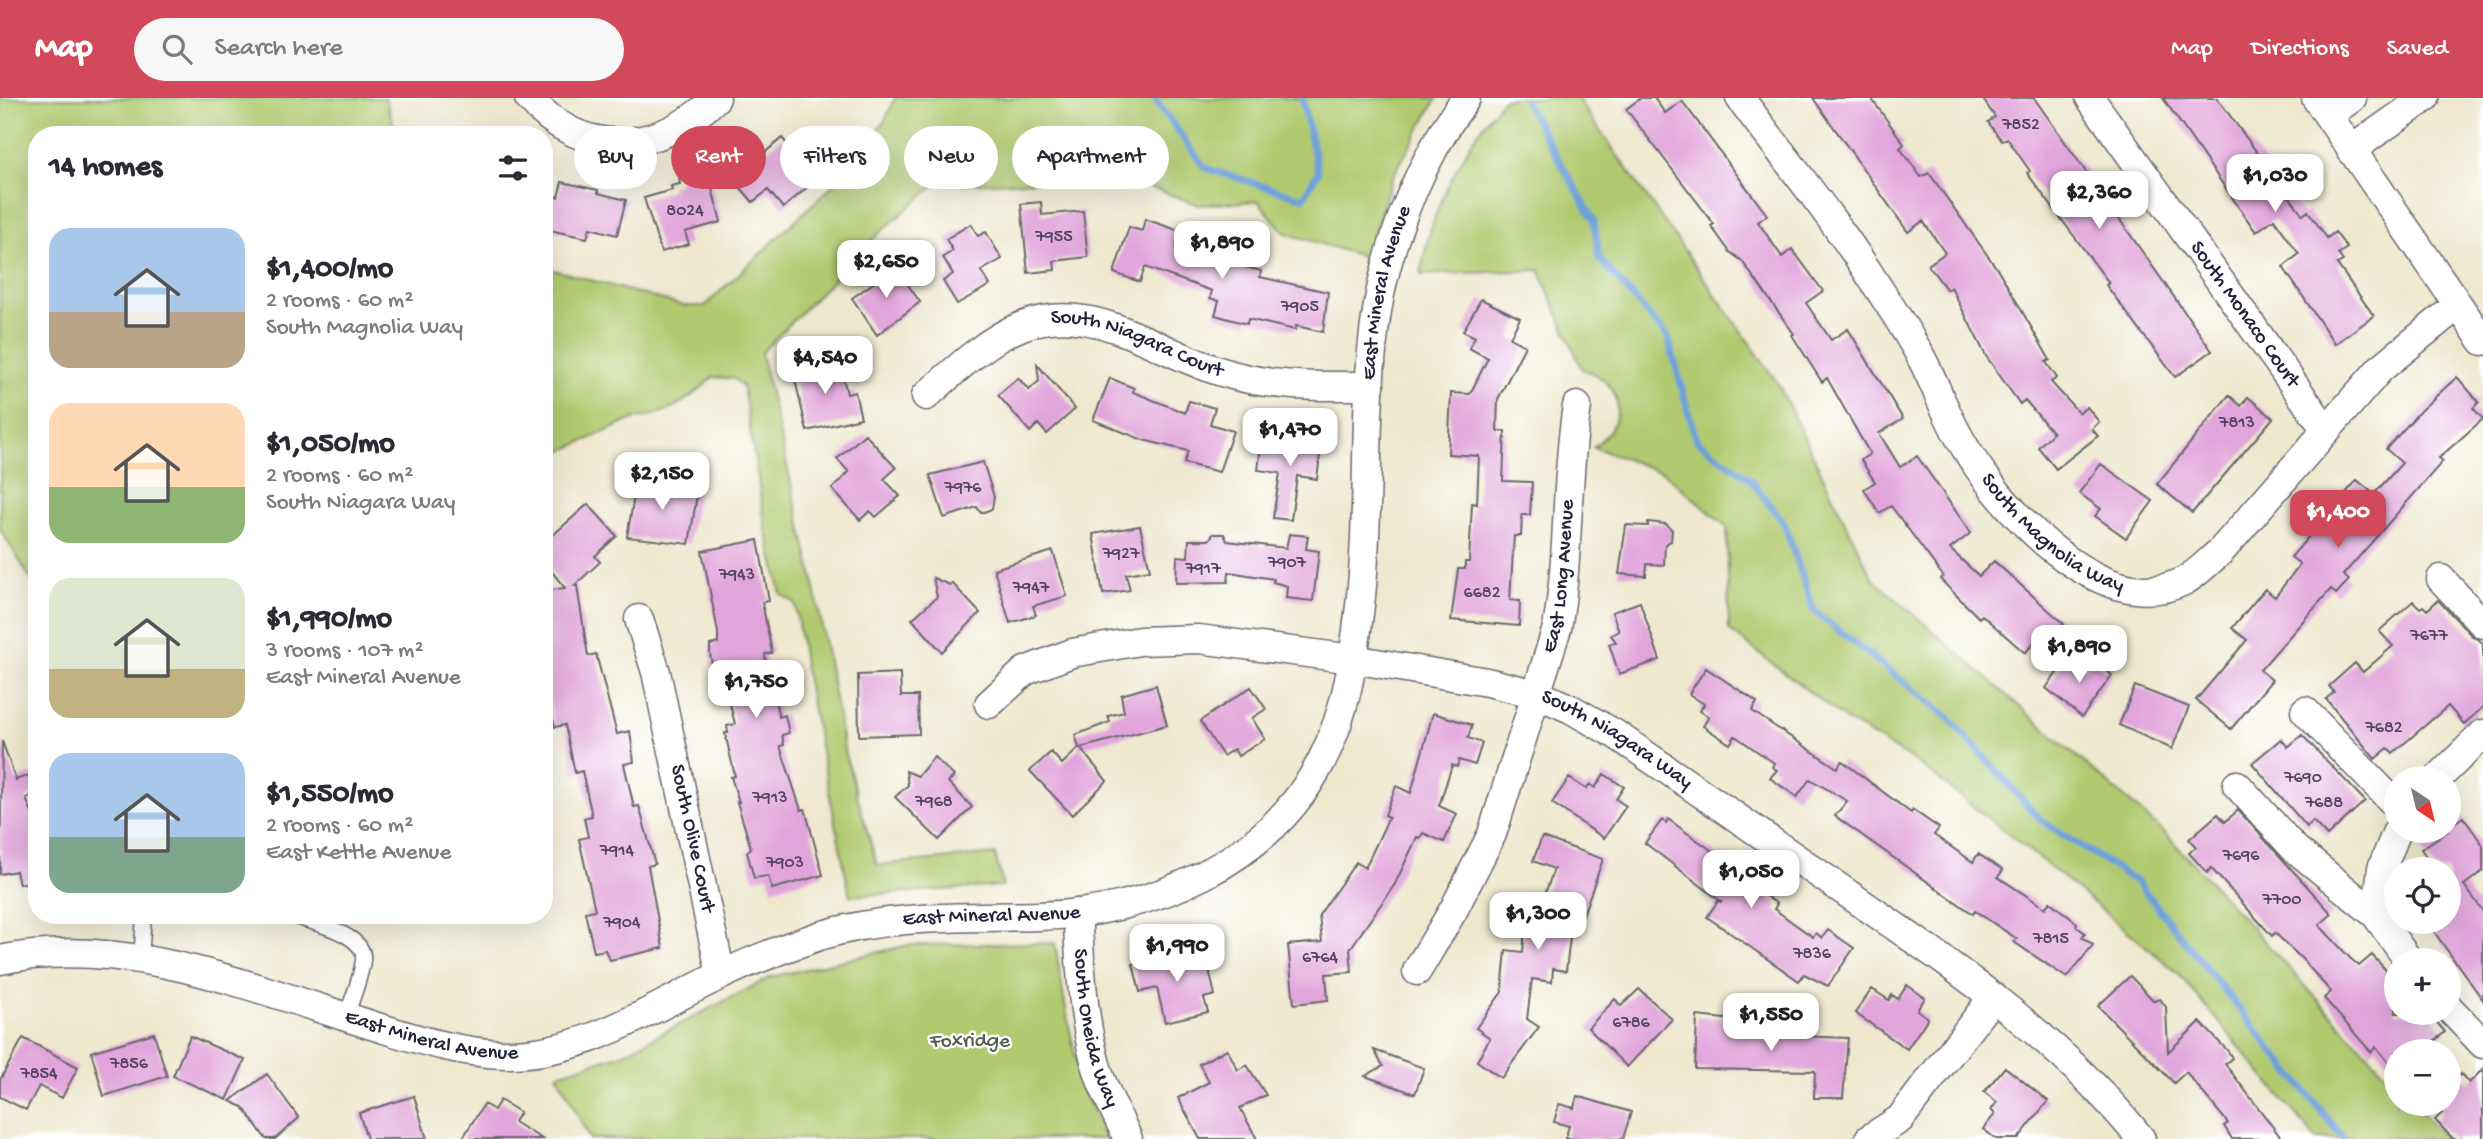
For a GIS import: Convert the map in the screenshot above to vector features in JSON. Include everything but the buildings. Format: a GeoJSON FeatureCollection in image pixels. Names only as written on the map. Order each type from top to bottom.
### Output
{"type":"FeatureCollection","features":[{"type":"Feature","properties":{"kind":"street"},"geometry":{"type":"LineString","coordinates":[[529,98],[562,128],[584,139],[606,142],[631,141],[658,134],[682,124],[716,98]]}},
{"type":"Feature","properties":{"kind":"street","name":"East Mineral Avenue"},"geometry":{"type":"LineString","coordinates":[[0,960],[59,953],[185,967],[427,1042],[472,1052],[509,1054],[554,1049],[592,1038],[721,975],[820,936],[878,923],[925,917],[1077,913],[1131,903],[1187,883],[1240,853],[1265,833],[1304,789],[1321,762],[1344,703],[1353,659],[1364,568],[1370,386],[1377,310],[1393,247],[1424,168],[1466,98]]}},
{"type":"Feature","properties":{"kind":"street","name":"South Magnolia Way"},"geometry":{"type":"LineString","coordinates":[[1740,98],[1876,284],[1921,357],[1965,449],[1992,487],[2060,555],[2094,577],[2148,590],[2183,581],[2221,551],[2380,369],[2458,305]]}},
{"type":"Feature","properties":{"kind":"street","name":"South Monaco Court"},"geometry":{"type":"LineString","coordinates":[[2090,98],[2326,430]]}},
{"type":"Feature","properties":{"kind":"street"},"geometry":{"type":"LineString","coordinates":[[2352,98],[2322,106],[2483,341]]}},
{"type":"Feature","properties":{"kind":"street"},"geometry":{"type":"LineString","coordinates":[[2351,150],[2425,98]]}},
{"type":"Feature","properties":{"kind":"street","name":"South Niagara Court"},"geometry":{"type":"LineString","coordinates":[[926,397],[996,338],[1016,327],[1062,317],[1099,321],[1197,364],[1244,379],[1296,386],[1370,386]]}},
{"type":"Feature","properties":{"kind":"street","name":"East Long Avenue"},"geometry":{"type":"LineString","coordinates":[[1417,971],[1454,909],[1492,834],[1557,628],[1562,598],[1572,435],[1577,406]]}},
{"type":"Feature","properties":{"kind":"street"},"geometry":{"type":"LineString","coordinates":[[2441,579],[2483,624]]}},
{"type":"Feature","properties":{"kind":"street","name":"South Olive Court"},"geometry":{"type":"LineString","coordinates":[[639,619],[656,673],[721,975]]}},
{"type":"Feature","properties":{"kind":"street","name":"South Niagara Way"},"geometry":{"type":"LineString","coordinates":[[989,705],[1025,671],[1072,653],[1169,638],[1227,641],[1353,659],[1487,682],[1537,694],[1571,709],[1615,734],[1947,962],[2073,1063],[2141,1139]]}},
{"type":"Feature","properties":{"kind":"street"},"geometry":{"type":"LineString","coordinates":[[2305,711],[2384,793]]}},
{"type":"Feature","properties":{"kind":"street"},"geometry":{"type":"LineString","coordinates":[[2450,766],[2483,734]]}},
{"type":"Feature","properties":{"kind":"street"},"geometry":{"type":"LineString","coordinates":[[2237,785],[2294,848],[2376,915],[2400,948]]}},
{"type":"Feature","properties":{"kind":"street"},"geometry":{"type":"LineString","coordinates":[[2376,915],[2382,868],[2392,844]]}},
{"type":"Feature","properties":{"kind":"street","name":"South Oneida Way"},"geometry":{"type":"LineString","coordinates":[[1077,913],[1083,990],[1094,1054],[1101,1079],[1128,1139]]}},
{"type":"Feature","properties":{"kind":"street"},"geometry":{"type":"LineString","coordinates":[[1869,1139],[1899,1119],[1993,997]]}},
{"type":"Feature","properties":{"kind":"street"},"geometry":{"type":"LineString","coordinates":[[2461,1021],[2483,1044]]}},
{"type":"Feature","properties":{"kind":"lane"},"geometry":{"type":"LineString","coordinates":[[141,960],[144,924]]}},
{"type":"Feature","properties":{"kind":"lane"},"geometry":{"type":"LineString","coordinates":[[315,924],[349,936],[360,946],[364,957],[346,1017]]}},
{"type":"Feature","properties":{"kind":"green space"},"geometry":{"type":"Polygon","coordinates":[[[0,98],[385,98],[394,126],[28,126],[28,574],[0,529],[0,98]]]}},
{"type":"Feature","properties":{"kind":"green space"},"geometry":{"type":"Polygon","coordinates":[[[895,98],[1437,98],[1393,176],[1365,257],[1285,233],[1258,201],[1199,205],[1155,189],[1169,189],[1169,126],[1012,126],[1012,182],[998,183],[998,126],[904,126],[904,189],[930,189],[877,235],[761,353],[813,578],[845,754],[877,865],[995,854],[1003,886],[850,896],[806,676],[795,603],[781,594],[766,529],[743,387],[734,379],[713,377],[687,399],[668,410],[636,418],[553,455],[553,270],[684,306],[705,306],[829,189],[890,189],[890,126],[881,126],[895,98]]]}},
{"type":"Feature","properties":{"kind":"green space"},"geometry":{"type":"Polygon","coordinates":[[[1504,98],[1577,98],[1777,382],[1873,579],[2166,834],[2384,1072],[2384,1116],[2424,1116],[2446,1139],[2316,1139],[2178,973],[1919,764],[1846,720],[1729,630],[1727,527],[1664,473],[1593,447],[1613,426],[1617,415],[1614,393],[1607,383],[1582,369],[1539,270],[1421,275],[1431,228],[1440,204],[1462,159],[1504,98]]]}},
{"type":"Feature","properties":{"kind":"green space","name":"Foxridge"},"geometry":{"type":"Polygon","coordinates":[[[1055,943],[1079,1068],[1095,1116],[1106,1139],[590,1139],[557,1074],[622,1054],[771,977],[909,945],[1055,943]]]}},
{"type":"Feature","properties":{"kind":"waterway"},"geometry":{"type":"LineString","coordinates":[[1154,98],[1205,168],[1303,198],[1318,172],[1302,98]]}},
{"type":"Feature","properties":{"kind":"waterway"},"geometry":{"type":"LineString","coordinates":[[1525,102],[1594,220],[1599,259],[1668,337],[1696,440],[1750,479],[1784,523],[1814,611],[1947,716],[2041,820],[2138,883],[2344,1139]]}}]}
